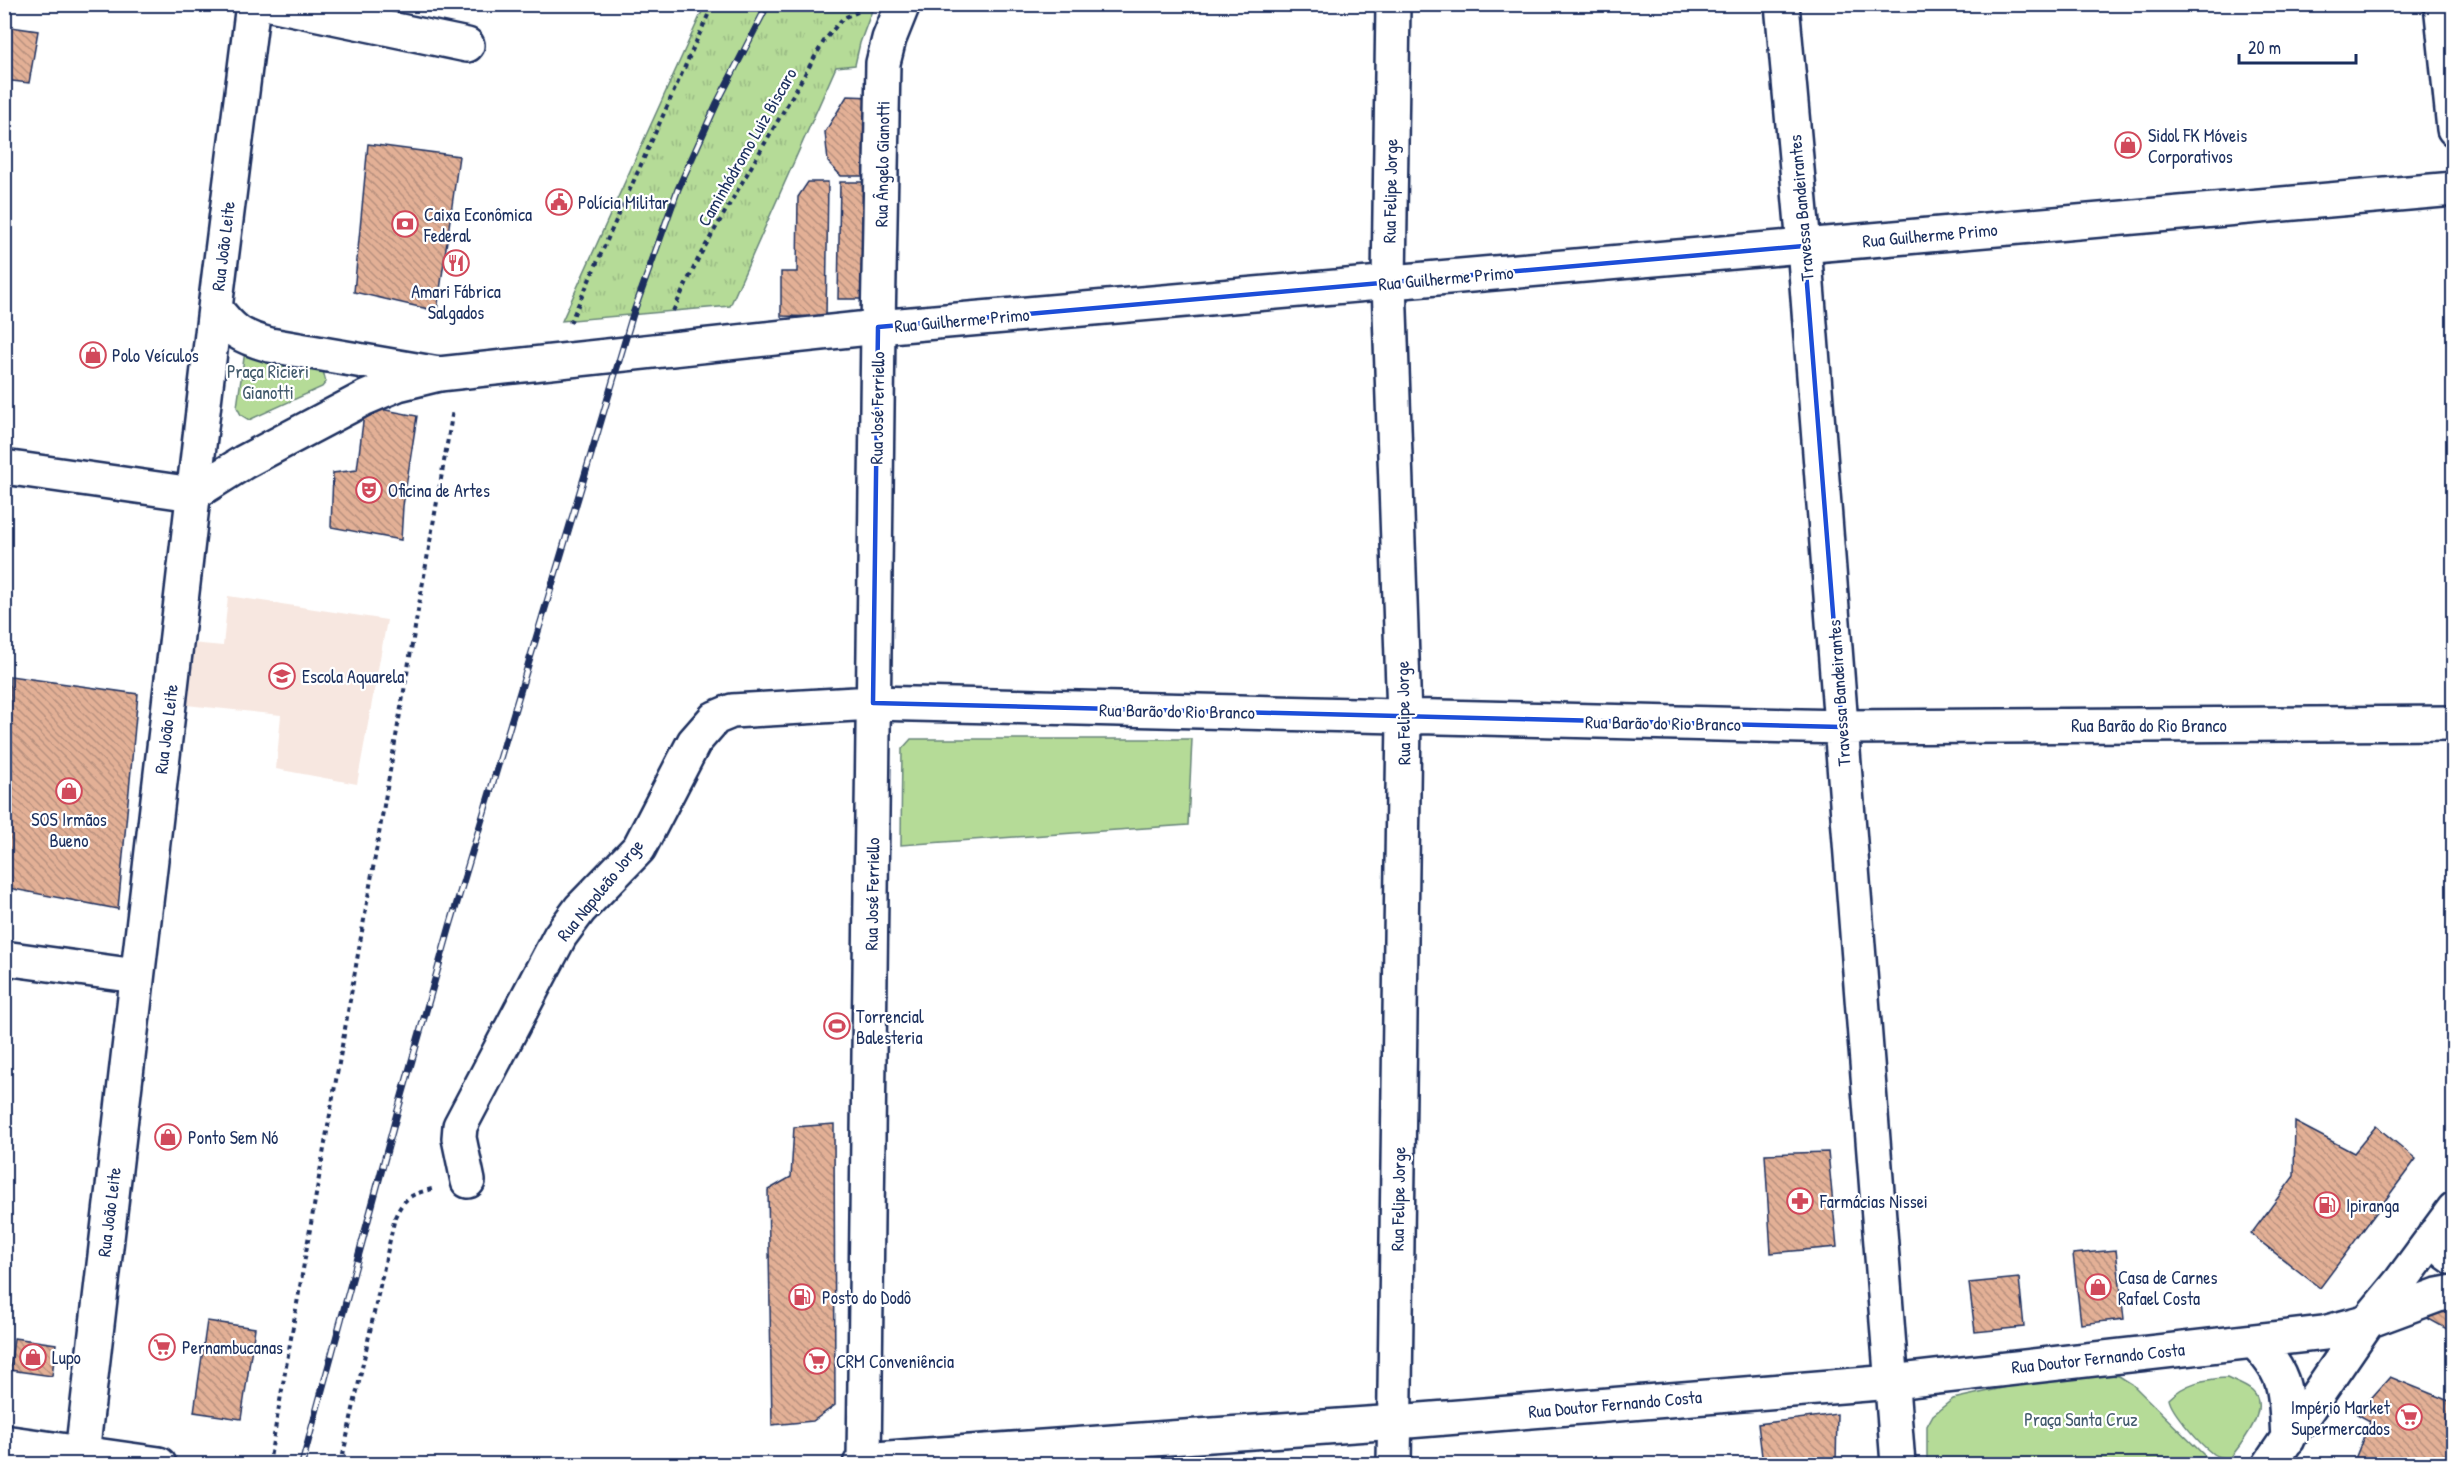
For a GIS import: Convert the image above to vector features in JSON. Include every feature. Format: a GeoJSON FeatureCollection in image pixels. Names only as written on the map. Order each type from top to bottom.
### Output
{"type":"FeatureCollection","features":[{"type":"Feature","properties":{"kind":"street","name":"Rua João Leite"},"geometry":{"type":"LineString","coordinates":[[82,1454],[215,308],[254,4]]}},
{"type":"Feature","properties":{"kind":"street"},"geometry":{"type":"LineString","coordinates":[[271,4],[467,45]]}},
{"type":"Feature","properties":{"kind":"street","name":"Rua Felipe Jorge"},"geometry":{"type":"LineString","coordinates":[[1393,4],[1389,282],[1404,716],[1394,1464]]}},
{"type":"Feature","properties":{"kind":"street","name":"Travessa Bandeirantes"},"geometry":{"type":"LineString","coordinates":[[1782,4],[1804,246],[1892,1382]]}},
{"type":"Feature","properties":{"kind":"street"},"geometry":{"type":"LineString","coordinates":[[2441,4],[2454,129]]}},
{"type":"Feature","properties":{"kind":"street","name":"Rua Ângelo Gianotti"},"geometry":{"type":"LineString","coordinates":[[878,327],[883,63],[900,11]]}},
{"type":"Feature","properties":{"kind":"street","name":"Rua Guilherme Primo"},"geometry":{"type":"LineString","coordinates":[[447,373],[878,327],[2454,189]]}},
{"type":"Feature","properties":{"kind":"street"},"geometry":{"type":"LineString","coordinates":[[215,308],[231,330],[245,339],[447,373]]}},
{"type":"Feature","properties":{"kind":"street","name":"Rua José Ferriello"},"geometry":{"type":"LineString","coordinates":[[862,1462],[878,327]]}},
{"type":"Feature","properties":{"kind":"street"},"geometry":{"type":"LineString","coordinates":[[4,467],[193,494],[244,462],[365,398],[398,384],[447,373]]}},
{"type":"Feature","properties":{"kind":"street","name":"Rua Barão do Rio Branco"},"geometry":{"type":"LineString","coordinates":[[873,703],[1842,727],[2454,723]]}},
{"type":"Feature","properties":{"kind":"street","name":"Rua Napoleão Jorge"},"geometry":{"type":"LineString","coordinates":[[468,1181],[459,1138],[465,1112],[560,936],[580,909],[639,848],[688,753],[705,729],[715,718],[732,711],[873,703]]}},
{"type":"Feature","properties":{"kind":"street"},"geometry":{"type":"LineString","coordinates":[[4,958],[136,976]]}},
{"type":"Feature","properties":{"kind":"street"},"geometry":{"type":"LineString","coordinates":[[2279,1452],[2368,1321],[2401,1281],[2448,1234]]}},
{"type":"Feature","properties":{"kind":"street","name":"Rua Doutor Fernando Costa"},"geometry":{"type":"LineString","coordinates":[[862,1462],[1892,1382],[2324,1333],[2368,1321],[2438,1295],[2454,1292]]}},
{"type":"Feature","properties":{"kind":"street"},"geometry":{"type":"LineString","coordinates":[[2254,1341],[2271,1359],[2284,1385],[2279,1452]]}},
{"type":"Feature","properties":{"kind":"street"},"geometry":{"type":"LineString","coordinates":[[1892,1382],[1898,1464]]}},
{"type":"Feature","properties":{"kind":"street"},"geometry":{"type":"LineString","coordinates":[[4,1442],[159,1464]]}},
{"type":"Feature","properties":{"kind":"path"},"geometry":{"type":"LineString","coordinates":[[553,362],[713,4]]}},
{"type":"Feature","properties":{"kind":"path","name":"Caminhódromo Luiz Biscaro"},"geometry":{"type":"LineString","coordinates":[[664,350],[672,312],[699,256],[824,41],[843,18],[873,6],[900,11]]}},
{"type":"Feature","properties":{"kind":"path"},"geometry":{"type":"LineString","coordinates":[[269,1464],[455,400],[447,373]]}},
{"type":"Feature","properties":{"kind":"path"},"geometry":{"type":"LineString","coordinates":[[340,1464],[402,1202],[416,1193],[468,1181]]}},
{"type":"Feature","properties":{"kind":"highlighted area"},"geometry":{"type":"Polygon","coordinates":[[[1804,246],[1842,727],[873,703],[878,327],[1804,246]]]}},
{"type":"Feature","properties":{"kind":"shaded area","name":"Escola Aquarela"},"geometry":{"type":"Polygon","coordinates":[[[228,596],[387,620],[357,784],[276,769],[281,715],[186,705],[191,643],[223,646],[228,596]]]}},
{"type":"Feature","properties":{"kind":"green space"},"geometry":{"type":"Polygon","coordinates":[[[705,5],[874,5],[860,43],[855,65],[836,67],[730,306],[562,321],[705,5]]]}},
{"type":"Feature","properties":{"kind":"green space","name":"Praça Ricieri Gianotti"},"geometry":{"type":"Polygon","coordinates":[[[245,351],[322,367],[326,382],[322,387],[249,420],[241,415],[237,407],[245,351]]]}},
{"type":"Feature","properties":{"kind":"green space"},"geometry":{"type":"Polygon","coordinates":[[[911,739],[1192,739],[1188,825],[901,845],[902,749],[911,739]]]}},
{"type":"Feature","properties":{"kind":"green space","name":"Praça Santa Cruz"},"geometry":{"type":"Polygon","coordinates":[[[2092,1373],[2119,1376],[2132,1384],[2211,1464],[1927,1464],[1927,1426],[1933,1415],[1953,1399],[2052,1377],[2092,1373]]]}},
{"type":"Feature","properties":{"kind":"green space"},"geometry":{"type":"Polygon","coordinates":[[[2227,1378],[2252,1391],[2257,1398],[2258,1407],[2257,1416],[2247,1434],[2231,1457],[2224,1458],[2213,1454],[2195,1437],[2175,1412],[2169,1399],[2195,1383],[2227,1378]]]}},
{"type":"Feature","properties":{"kind":"building"},"geometry":{"type":"Polygon","coordinates":[[[4,26],[38,31],[29,83],[4,80],[4,26]]]}},
{"type":"Feature","properties":{"kind":"building"},"geometry":{"type":"Polygon","coordinates":[[[847,96],[872,97],[872,176],[841,176],[828,162],[825,132],[847,96]]]}},
{"type":"Feature","properties":{"kind":"building","name":"Caixa Econômica Federal"},"geometry":{"type":"Polygon","coordinates":[[[368,144],[459,156],[437,311],[354,292],[368,144]]]}},
{"type":"Feature","properties":{"kind":"building"},"geometry":{"type":"Polygon","coordinates":[[[808,182],[828,182],[826,317],[781,316],[781,272],[797,272],[798,197],[808,182]]]}},
{"type":"Feature","properties":{"kind":"building"},"geometry":{"type":"Polygon","coordinates":[[[840,182],[871,182],[870,299],[838,299],[840,182]]]}},
{"type":"Feature","properties":{"kind":"building","name":"Oficina de Artes"},"geometry":{"type":"Polygon","coordinates":[[[365,406],[417,416],[403,506],[401,540],[331,527],[333,473],[357,470],[365,406]]]}},
{"type":"Feature","properties":{"kind":"building","name":"SOS Irmãos Bueno"},"geometry":{"type":"Polygon","coordinates":[[[10,676],[138,694],[118,909],[8,888],[10,676]]]}},
{"type":"Feature","properties":{"kind":"building","name":"Ipiranga"},"geometry":{"type":"Polygon","coordinates":[[[2295,1122],[2354,1153],[2376,1126],[2416,1159],[2320,1288],[2251,1234],[2294,1176],[2295,1122]]]}},
{"type":"Feature","properties":{"kind":"building","name":"Posto do Dodô"},"geometry":{"type":"Polygon","coordinates":[[[834,1124],[835,1405],[813,1421],[772,1425],[768,1190],[791,1177],[794,1127],[834,1124]]]}},
{"type":"Feature","properties":{"kind":"building","name":"Farmácias Nissei"},"geometry":{"type":"Polygon","coordinates":[[[1828,1152],[1837,1247],[1771,1253],[1765,1154],[1828,1152]]]}},
{"type":"Feature","properties":{"kind":"building","name":"Casa de Carnes Rafael Costa"},"geometry":{"type":"Polygon","coordinates":[[[2116,1250],[2124,1319],[2081,1324],[2073,1254],[2116,1250]]]}},
{"type":"Feature","properties":{"kind":"building"},"geometry":{"type":"Polygon","coordinates":[[[2019,1278],[2024,1327],[1975,1332],[1969,1283],[2019,1278]]]}},
{"type":"Feature","properties":{"kind":"building"},"geometry":{"type":"Polygon","coordinates":[[[2454,1302],[2454,1333],[2427,1318],[2432,1307],[2454,1302]]]}},
{"type":"Feature","properties":{"kind":"building"},"geometry":{"type":"Polygon","coordinates":[[[207,1321],[255,1328],[241,1419],[194,1412],[207,1321]]]}},
{"type":"Feature","properties":{"kind":"building","name":"Lupo"},"geometry":{"type":"Polygon","coordinates":[[[14,1338],[56,1344],[52,1376],[10,1370],[14,1338]]]}},
{"type":"Feature","properties":{"kind":"building","name":"Império Market Supermercados"},"geometry":{"type":"Polygon","coordinates":[[[2390,1377],[2454,1403],[2454,1464],[2353,1464],[2370,1421],[2357,1414],[2390,1377]]]}},
{"type":"Feature","properties":{"kind":"building"},"geometry":{"type":"Polygon","coordinates":[[[1837,1414],[1836,1464],[1763,1464],[1758,1424],[1837,1414]]]}},
{"type":"Feature","properties":{"kind":"railway"},"geometry":{"type":"LineString","coordinates":[[302,1464],[450,926],[633,314],[678,189],[717,103],[768,4]]}},
{"type":"Feature","properties":{"kind":"place","name":"Sidol FK Móveis Corporativos"},"geometry":{"type":"Point","coordinates":[2128,145]}},
{"type":"Feature","properties":{"kind":"place","name":"Polícia Militar"},"geometry":{"type":"Point","coordinates":[559,202]}},
{"type":"Feature","properties":{"kind":"place","name":"Caixa Econômica Federal"},"geometry":{"type":"Point","coordinates":[405,224]}},
{"type":"Feature","properties":{"kind":"place","name":"Amari Fábrica Salgados"},"geometry":{"type":"Point","coordinates":[456,263]}},
{"type":"Feature","properties":{"kind":"place","name":"Polo Veículos"},"geometry":{"type":"Point","coordinates":[93,355]}},
{"type":"Feature","properties":{"kind":"place","name":"Oficina de Artes"},"geometry":{"type":"Point","coordinates":[369,490]}},
{"type":"Feature","properties":{"kind":"place","name":"Escola Aquarela"},"geometry":{"type":"Point","coordinates":[282,676]}},
{"type":"Feature","properties":{"kind":"place","name":"SOS Irmãos Bueno"},"geometry":{"type":"Point","coordinates":[69,791]}},
{"type":"Feature","properties":{"kind":"place","name":"Torrencial Balesteria"},"geometry":{"type":"Point","coordinates":[837,1026]}},
{"type":"Feature","properties":{"kind":"place","name":"Ponto Sem Nó"},"geometry":{"type":"Point","coordinates":[168,1137]}},
{"type":"Feature","properties":{"kind":"place","name":"Farmácias Nissei"},"geometry":{"type":"Point","coordinates":[1800,1201]}},
{"type":"Feature","properties":{"kind":"place","name":"Ipiranga"},"geometry":{"type":"Point","coordinates":[2327,1205]}},
{"type":"Feature","properties":{"kind":"place","name":"Casa de Carnes Rafael Costa"},"geometry":{"type":"Point","coordinates":[2098,1287]}},
{"type":"Feature","properties":{"kind":"place","name":"Posto do Dodô"},"geometry":{"type":"Point","coordinates":[802,1297]}},
{"type":"Feature","properties":{"kind":"place","name":"Pernambucanas"},"geometry":{"type":"Point","coordinates":[162,1347]}},
{"type":"Feature","properties":{"kind":"place","name":"Lupo"},"geometry":{"type":"Point","coordinates":[33,1357]}},
{"type":"Feature","properties":{"kind":"place","name":"CRM Conveniência"},"geometry":{"type":"Point","coordinates":[817,1361]}},
{"type":"Feature","properties":{"kind":"place","name":"Império Market Supermercados"},"geometry":{"type":"Point","coordinates":[2409,1417]}}]}
